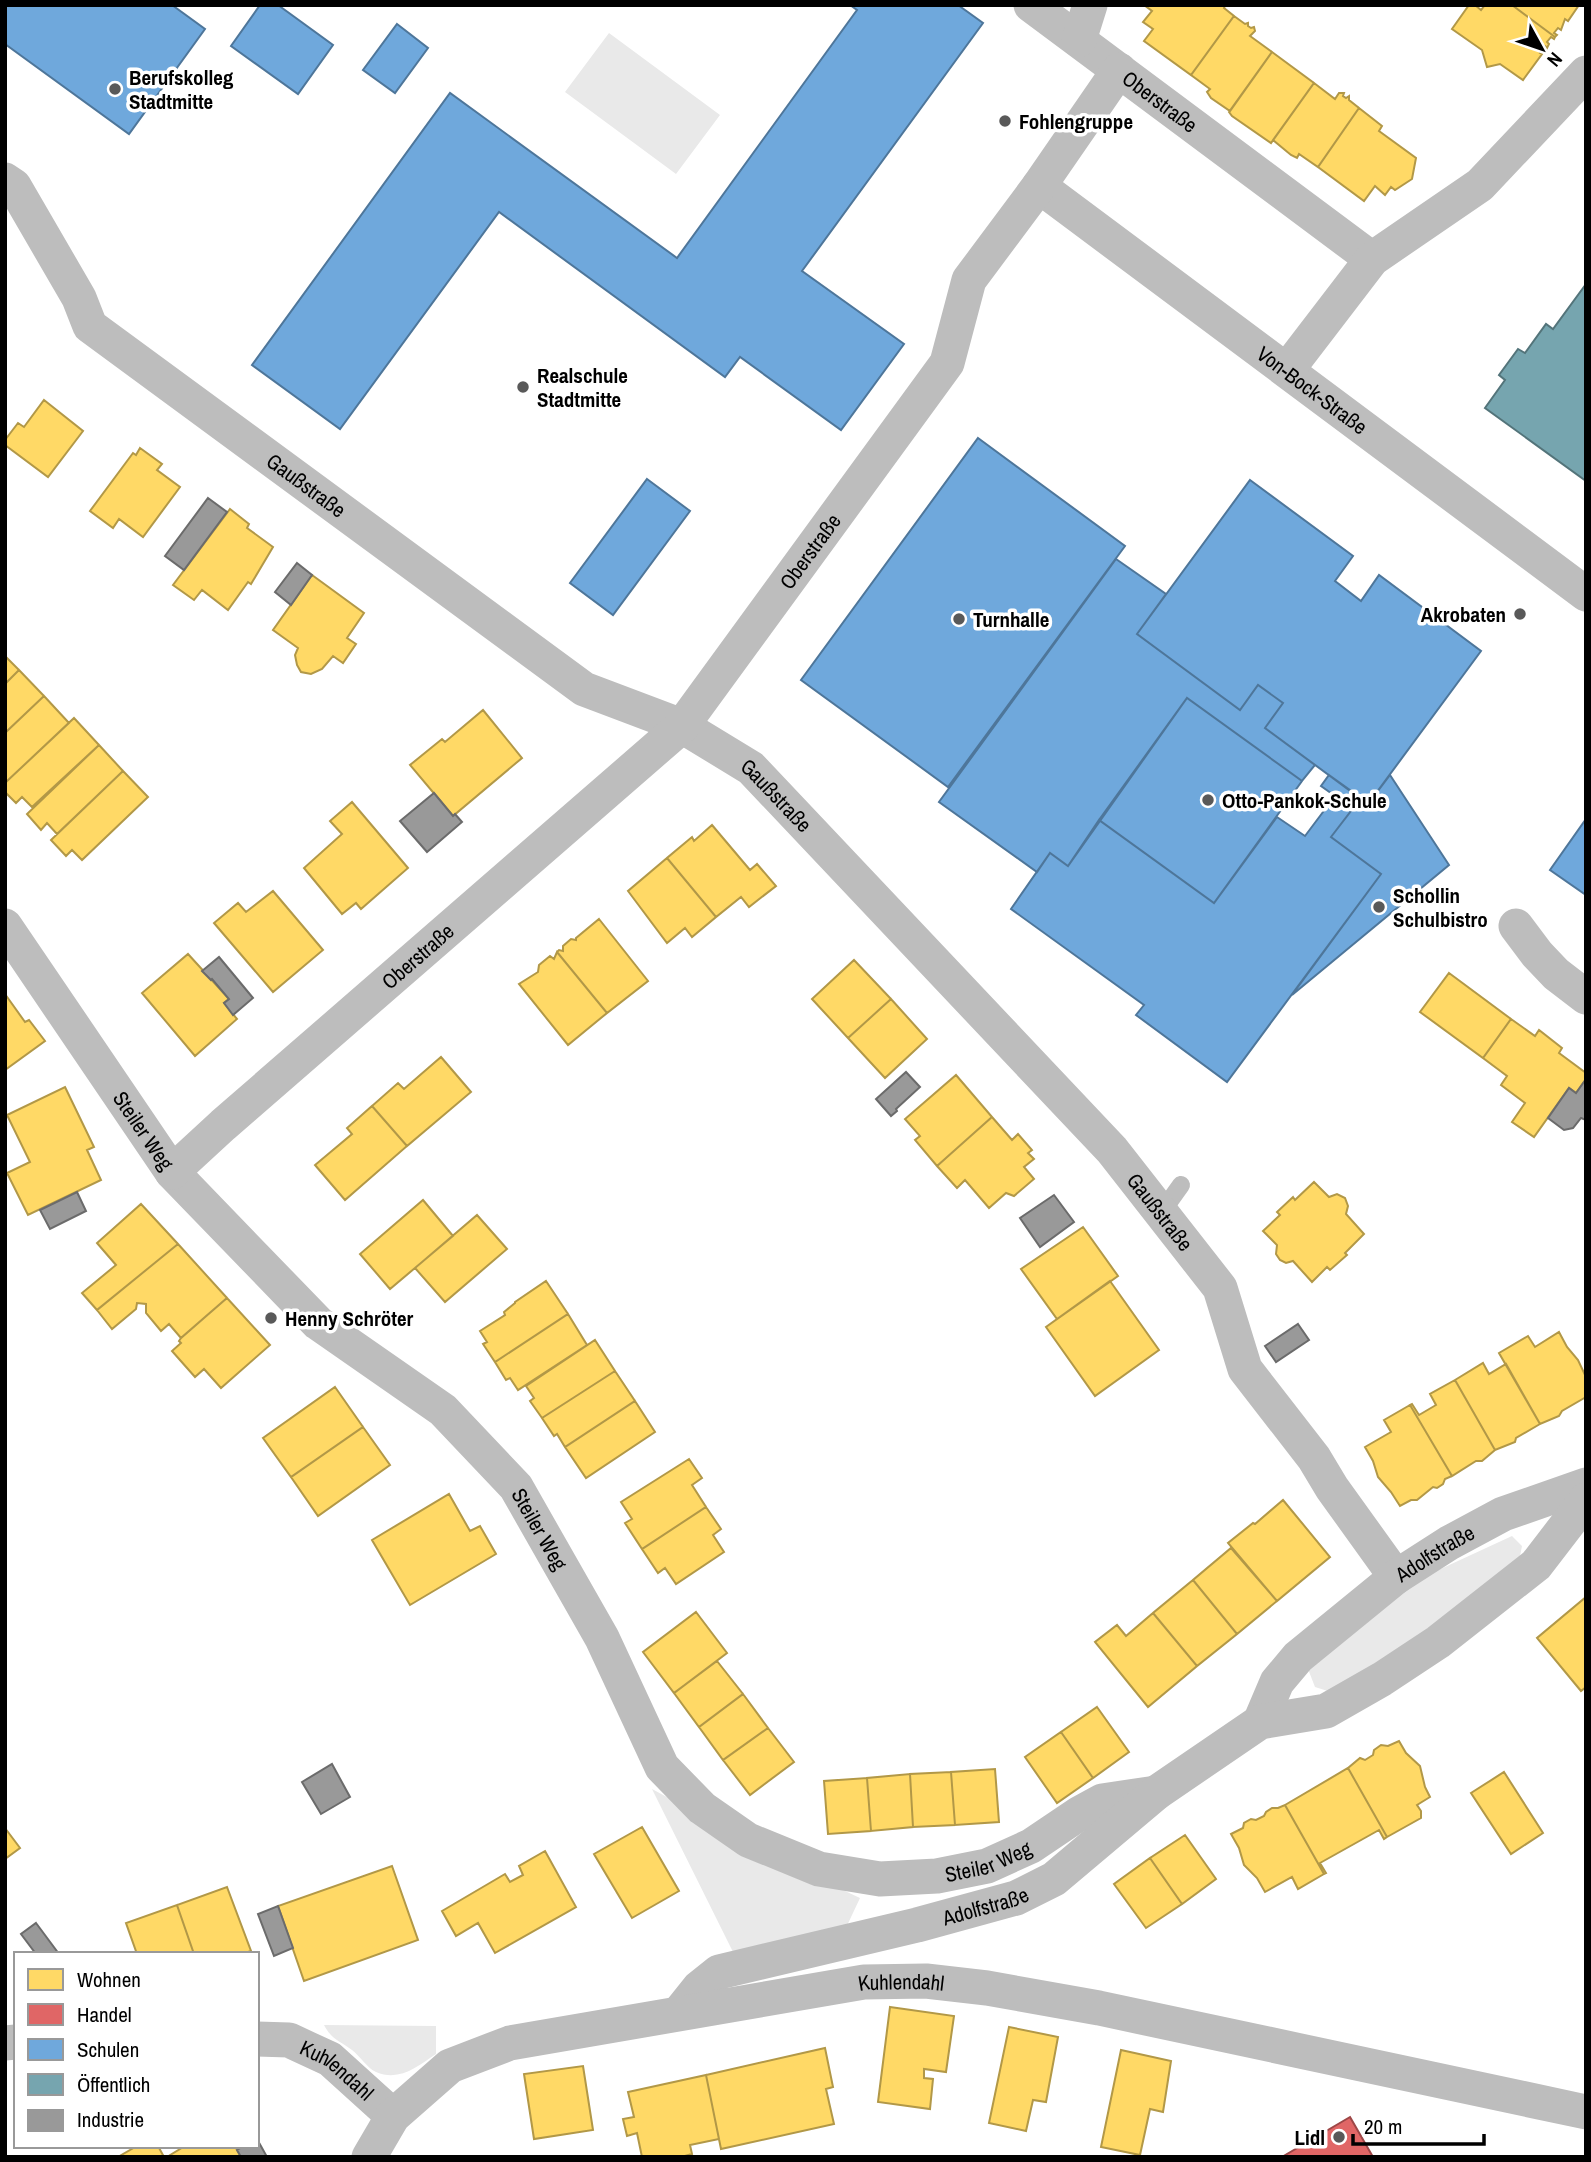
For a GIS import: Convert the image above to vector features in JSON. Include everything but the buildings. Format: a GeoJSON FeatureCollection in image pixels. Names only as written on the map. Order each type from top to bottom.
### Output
{"type":"FeatureCollection","features":[{"type":"Feature","properties":{"kind":"street"},"geometry":{"type":"LineString","coordinates":[[1031,5],[1119,70]]}},
{"type":"Feature","properties":{"kind":"street"},"geometry":{"type":"LineString","coordinates":[[1079,40],[1090,5]]}},
{"type":"Feature","properties":{"kind":"street","name":"Oberstraße"},"geometry":{"type":"LineString","coordinates":[[172,1172],[682,726],[947,363],[969,280],[1039,186],[1119,70],[1372,258]]}},
{"type":"Feature","properties":{"kind":"street"},"geometry":{"type":"LineString","coordinates":[[1287,370],[1372,258],[1480,185],[1586,74]]}},
{"type":"Feature","properties":{"kind":"street","name":"Gaußstraße"},"geometry":{"type":"LineString","coordinates":[[5,180],[14,186],[79,298],[90,326],[584,690],[682,726],[751,768],[1112,1150],[1171,1199],[1220,1288],[1245,1369],[1314,1458],[1332,1488],[1396,1577]]}},
{"type":"Feature","properties":{"kind":"street","name":"Von-Bock-Straße"},"geometry":{"type":"LineString","coordinates":[[1039,186],[1586,594]]}},
{"type":"Feature","properties":{"kind":"street","name":"Steiler Weg"},"geometry":{"type":"LineString","coordinates":[[5,926],[172,1172],[318,1323],[443,1410],[516,1487],[602,1638],[662,1767],[702,1808],[748,1840],[819,1869],[880,1880],[937,1876],[987,1866],[1031,1846],[1102,1801],[1156,1793]]}},
{"type":"Feature","properties":{"kind":"street"},"geometry":{"type":"LineString","coordinates":[[1516,926],[1556,974],[1586,997]]}},
{"type":"Feature","properties":{"kind":"street","name":"Adolfstraße"},"geometry":{"type":"LineString","coordinates":[[1259,1722],[1277,1682],[1298,1657],[1396,1577],[1503,1514],[1586,1485]]}},
{"type":"Feature","properties":{"kind":"street","name":"Adolfstraße"},"geometry":{"type":"LineString","coordinates":[[679,2013],[699,1988],[719,1972],[917,1925],[1016,1898],[1054,1880],[1156,1793],[1259,1722],[1325,1711],[1382,1679],[1438,1642],[1536,1565],[1586,1500]]}},
{"type":"Feature","properties":{"kind":"street","name":"Kuhlendahl"},"geometry":{"type":"LineString","coordinates":[[259,2039],[289,2040],[330,2059],[393,2116],[450,2066],[510,2043],[864,1982],[926,1981],[987,1988],[1099,2008],[1586,2112]]}},
{"type":"Feature","properties":{"kind":"street"},"geometry":{"type":"LineString","coordinates":[[369,2157],[393,2116]]}},
{"type":"Feature","properties":{"kind":"shaded area"},"geometry":{"type":"Polygon","coordinates":[[[609,33],[720,115],[676,174],[565,92],[609,33]]]}},
{"type":"Feature","properties":{"kind":"shaded area"},"geometry":{"type":"Polygon","coordinates":[[[1512,1536],[1522,1546],[1519,1561],[1499,1581],[1334,1693],[1315,1687],[1308,1669],[1406,1585],[1512,1536]]]}},
{"type":"Feature","properties":{"kind":"shaded area"},"geometry":{"type":"Polygon","coordinates":[[[652,1789],[817,1878],[860,1898],[844,1932],[735,1956],[652,1789]]]}},
{"type":"Feature","properties":{"kind":"shaded area"},"geometry":{"type":"Polygon","coordinates":[[[324,2025],[436,2026],[436,2054],[401,2074],[385,2075],[370,2068],[352,2050],[333,2037],[324,2025]]]}},
{"type":"Feature","properties":{"kind":"place","name":"Berufskolleg Stadtmitte"},"geometry":{"type":"Point","coordinates":[115,89]}},
{"type":"Feature","properties":{"kind":"place","name":"Fohlengruppe"},"geometry":{"type":"Point","coordinates":[1005,121]}},
{"type":"Feature","properties":{"kind":"place","name":"Realschule Stadtmitte"},"geometry":{"type":"Point","coordinates":[523,387]}},
{"type":"Feature","properties":{"kind":"place","name":"Akrobaten"},"geometry":{"type":"Point","coordinates":[1520,614]}},
{"type":"Feature","properties":{"kind":"place","name":"Turnhalle"},"geometry":{"type":"Point","coordinates":[959,619]}},
{"type":"Feature","properties":{"kind":"place","name":"Otto-Pankok-Schule"},"geometry":{"type":"Point","coordinates":[1208,800]}},
{"type":"Feature","properties":{"kind":"place","name":"Schollin Schulbistro"},"geometry":{"type":"Point","coordinates":[1379,907]}},
{"type":"Feature","properties":{"kind":"place","name":"Henny Schröter"},"geometry":{"type":"Point","coordinates":[271,1318]}},
{"type":"Feature","properties":{"kind":"place","name":"Lidl"},"geometry":{"type":"Point","coordinates":[1339,2137]}}]}
